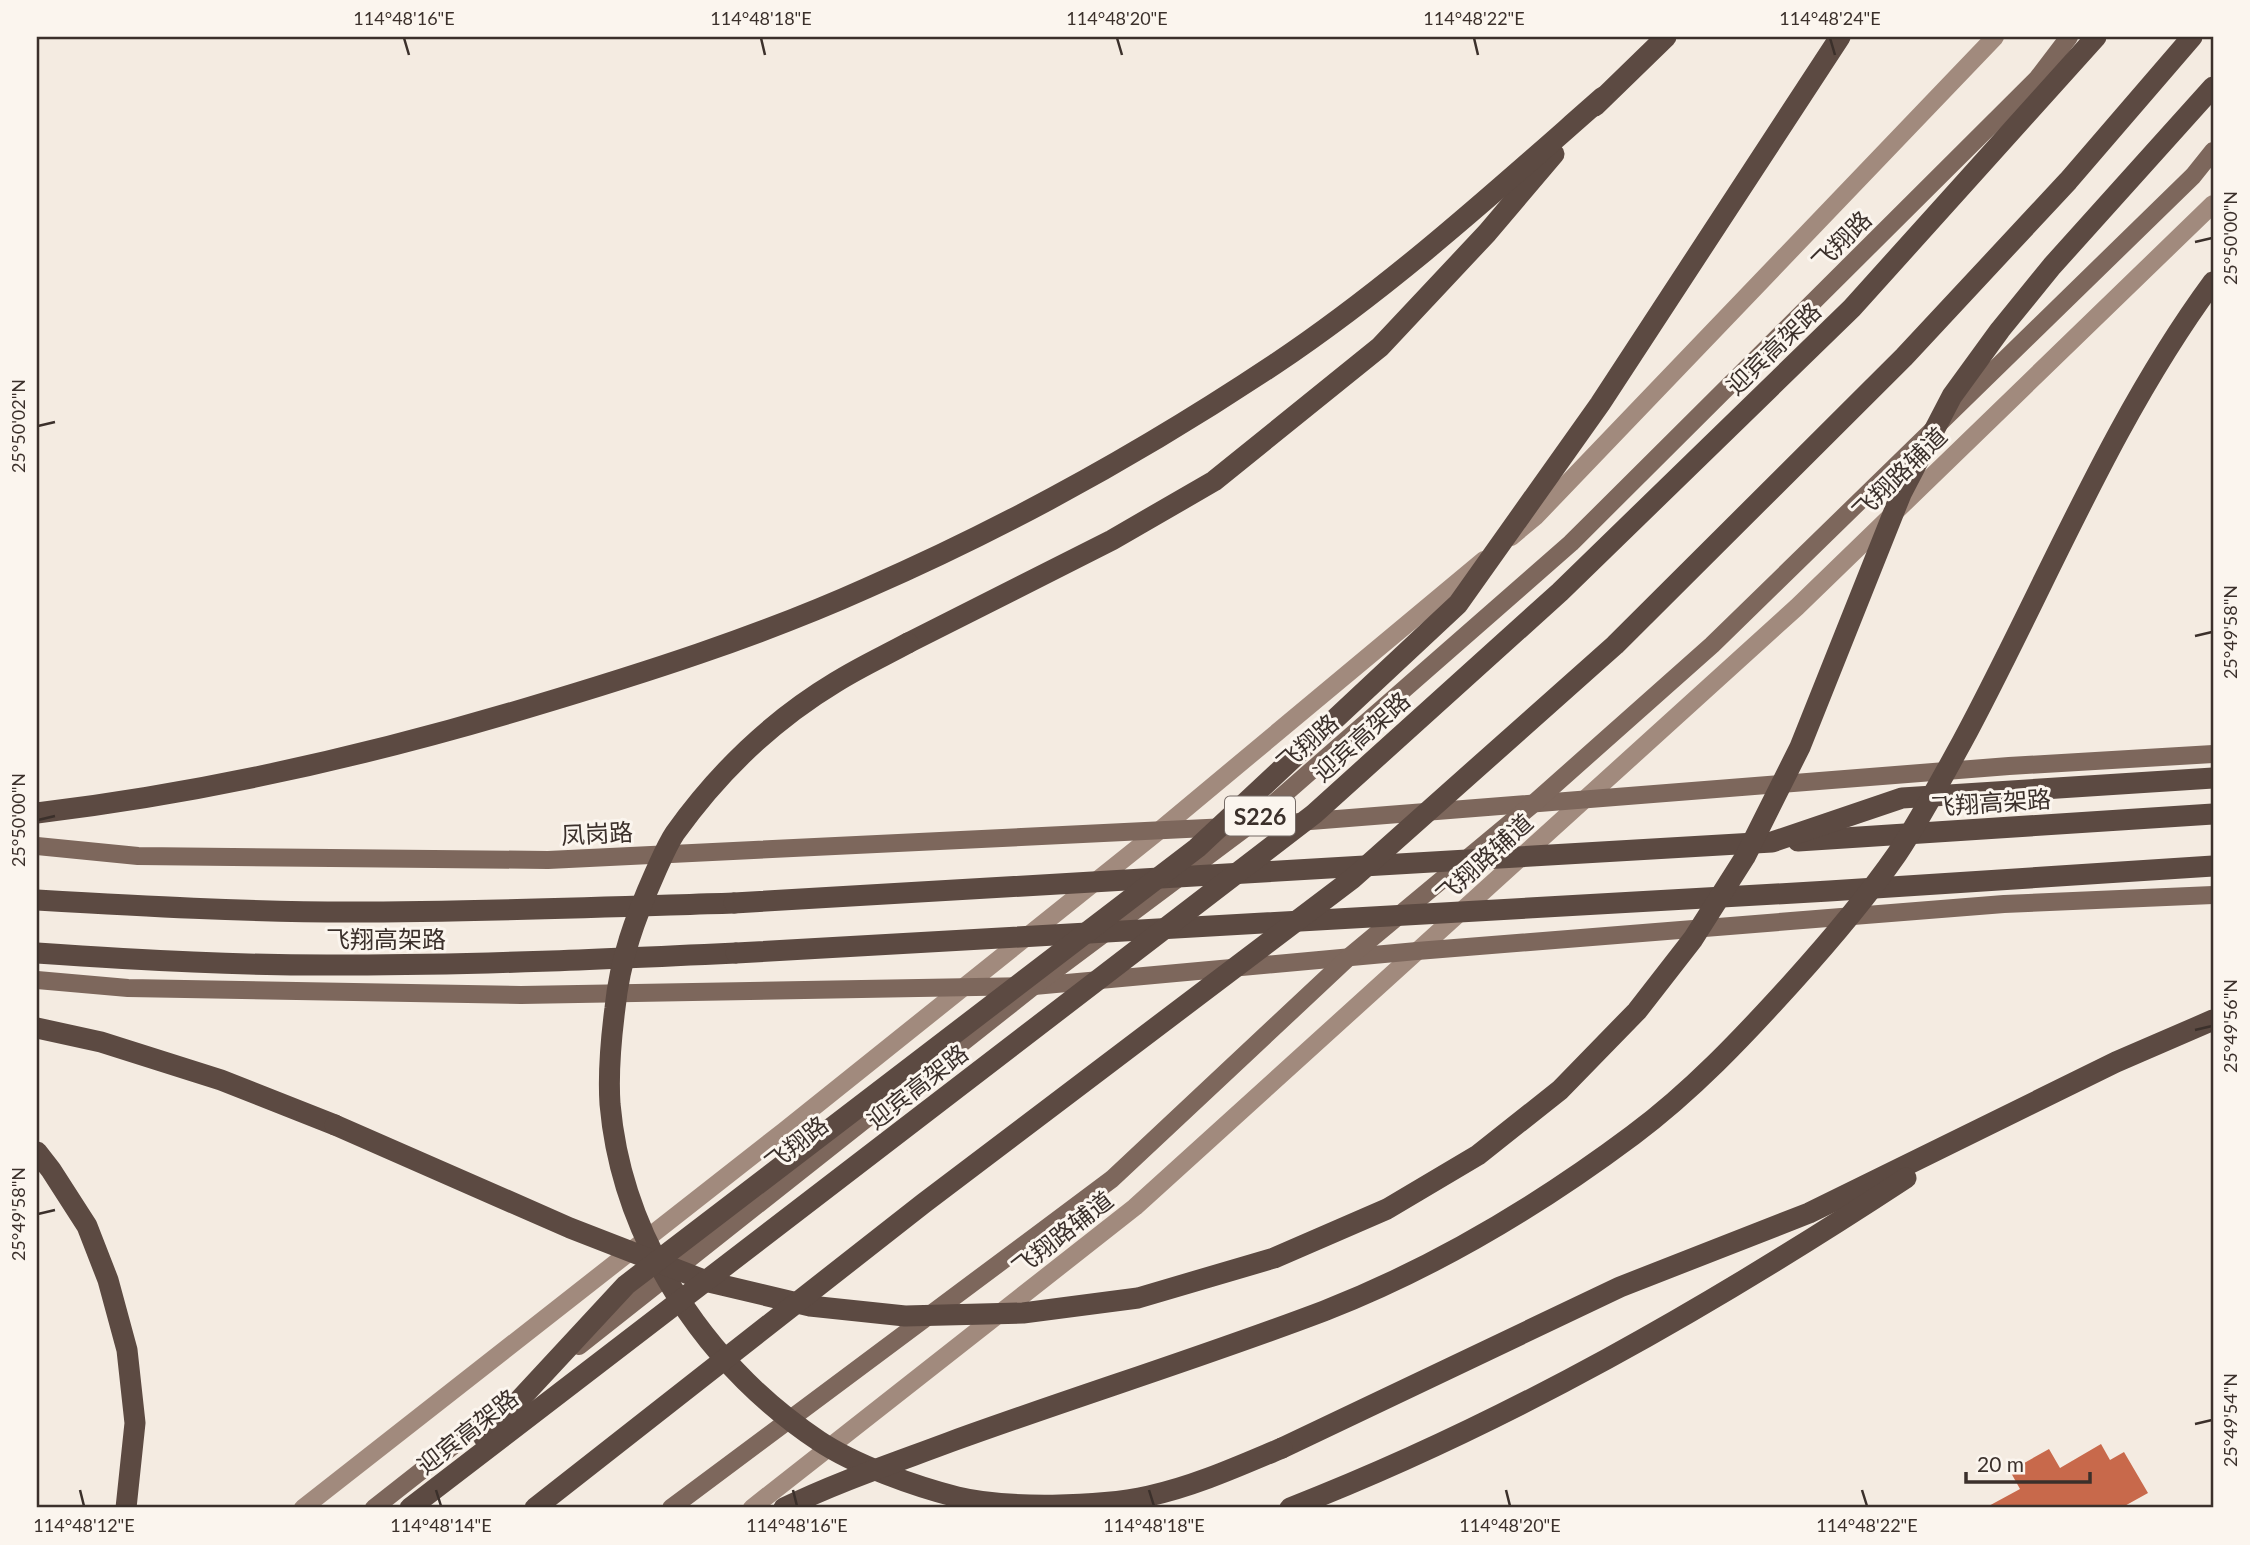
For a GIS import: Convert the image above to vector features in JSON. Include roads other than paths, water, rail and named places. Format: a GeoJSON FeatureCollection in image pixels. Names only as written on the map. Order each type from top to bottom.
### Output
{"type":"FeatureCollection","features":[{"type":"Feature","properties":{"kind":"highway"},"geometry":{"type":"LineString","coordinates":[[37,813],[218,784],[433,736],[611,683],[760,631],[864,590],[989,532],[1130,454],[1276,363],[1374,293],[1474,211],[1667,37]]}},
{"type":"Feature","properties":{"kind":"highway"},"geometry":{"type":"LineString","coordinates":[[442,1483],[626,1285],[1197,848],[1458,604],[1600,404],[1840,37]]}},
{"type":"Feature","properties":{"kind":"highway","name":"迎宾高架路"},"geometry":{"type":"LineString","coordinates":[[410,1508],[1314,814],[1560,592],[1852,308],[2096,37]]}},
{"type":"Feature","properties":{"kind":"highway"},"geometry":{"type":"LineString","coordinates":[[535,1508],[924,1203],[1352,879],[1615,645],[1904,357],[2068,181],[2192,37]]}},
{"type":"Feature","properties":{"kind":"highway"},"geometry":{"type":"LineString","coordinates":[[37,1028],[101,1042],[221,1080],[335,1125],[570,1228],[709,1282],[810,1307],[905,1316],[1023,1313],[1139,1298],[1286,1253],[1387,1209],[1478,1154],[1560,1090],[1637,1011],[1693,939],[1745,858],[1800,747],[1901,494],[1952,396],[2000,330],[2052,266],[2213,87]]}},
{"type":"Feature","properties":{"kind":"highway"},"geometry":{"type":"LineString","coordinates":[[1603,97],[1487,233],[1380,347],[1214,481],[1112,540],[835,682],[778,722],[725,771],[673,836],[639,908],[619,972],[612,1031],[610,1103],[618,1154],[640,1227],[674,1292],[708,1342],[745,1381],[781,1413],[822,1443],[879,1471],[958,1497],[1020,1504],[1085,1503],[1149,1496],[1219,1474],[1282,1448],[1620,1287],[1809,1213],[2116,1062],[2213,1020]]}},
{"type":"Feature","properties":{"kind":"highway"},"geometry":{"type":"LineString","coordinates":[[784,1508],[906,1458],[1053,1404],[1329,1309],[1427,1265],[1514,1216],[1635,1134],[1690,1087],[1744,1037],[1835,935],[1898,853],[2006,661],[2141,393],[2183,322],[2213,282]]}},
{"type":"Feature","properties":{"kind":"highway"},"geometry":{"type":"LineString","coordinates":[[1772,842],[1902,798],[2213,778]]}},
{"type":"Feature","properties":{"kind":"highway","name":"飞翔高架路"},"geometry":{"type":"LineString","coordinates":[[37,900],[160,908],[348,912],[734,903],[2213,814]]}},
{"type":"Feature","properties":{"kind":"highway","name":"飞翔高架路"},"geometry":{"type":"LineString","coordinates":[[37,953],[168,962],[347,965],[514,963],[736,953],[1815,892],[2213,866]]}},
{"type":"Feature","properties":{"kind":"highway"},"geometry":{"type":"LineString","coordinates":[[1290,1508],[1396,1465],[1502,1414],[1644,1339],[1821,1234],[1981,1128]]}},
{"type":"Feature","properties":{"kind":"highway"},"geometry":{"type":"LineString","coordinates":[[37,1152],[86,1226],[108,1280],[127,1350],[135,1423],[126,1508]]}},
{"type":"Feature","properties":{"kind":"main road","name":"飞翔路"},"geometry":{"type":"LineString","coordinates":[[374,1508],[1034,985],[1248,826],[1571,543],[2037,79],[2069,37]]}},
{"type":"Feature","properties":{"kind":"main road"},"geometry":{"type":"LineString","coordinates":[[671,1508],[1112,1179],[1349,957],[1532,804],[1713,645],[2193,176],[2213,151]]}},
{"type":"Feature","properties":{"kind":"main road","name":"凤岗路"},"geometry":{"type":"LineString","coordinates":[[37,846],[138,856],[548,860],[1248,826],[1981,768],[2213,754]]}},
{"type":"Feature","properties":{"kind":"main road"},"geometry":{"type":"LineString","coordinates":[[37,980],[128,988],[521,995],[1034,985],[2004,904],[2213,895]]}},
{"type":"Feature","properties":{"kind":"street"},"geometry":{"type":"LineString","coordinates":[[303,1508],[774,1140],[1160,830],[1536,516],[1995,37]]}},
{"type":"Feature","properties":{"kind":"street","name":"飞翔路辅道"},"geometry":{"type":"LineString","coordinates":[[752,1508],[1135,1207],[1797,607],[2213,204]]}}]}
